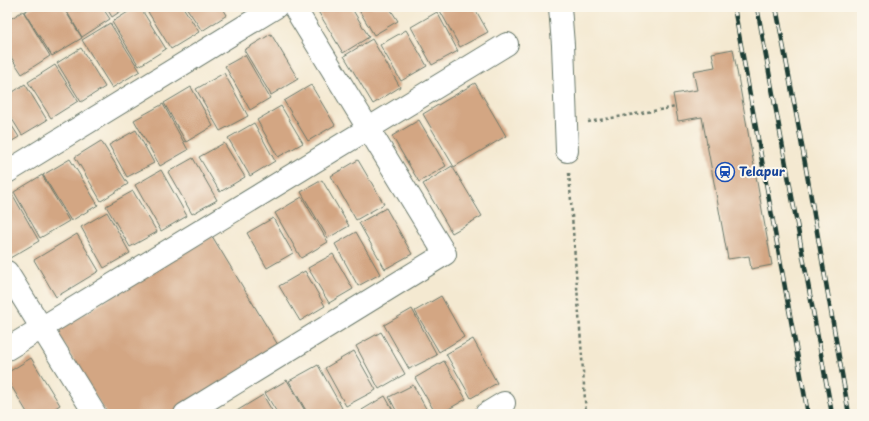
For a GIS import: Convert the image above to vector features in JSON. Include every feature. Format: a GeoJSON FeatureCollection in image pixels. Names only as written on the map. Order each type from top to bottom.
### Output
{"type":"FeatureCollection","features":[{"type":"Feature","properties":{"kind":"street"},"geometry":{"type":"LineString","coordinates":[[7,172],[276,7]]}},
{"type":"Feature","properties":{"kind":"street"},"geometry":{"type":"LineString","coordinates":[[185,414],[446,254],[294,7]]}},
{"type":"Feature","properties":{"kind":"street"},"geometry":{"type":"LineString","coordinates":[[560,7],[567,151]]}},
{"type":"Feature","properties":{"kind":"street"},"geometry":{"type":"LineString","coordinates":[[7,349],[507,44]]}},
{"type":"Feature","properties":{"kind":"street"},"geometry":{"type":"LineString","coordinates":[[7,272],[95,414]]}},
{"type":"Feature","properties":{"kind":"street"},"geometry":{"type":"LineString","coordinates":[[486,414],[504,403]]}},
{"type":"Feature","properties":{"kind":"path"},"geometry":{"type":"LineString","coordinates":[[566,125],[676,107]]}},
{"type":"Feature","properties":{"kind":"path"},"geometry":{"type":"LineString","coordinates":[[567,151],[586,414]]}},
{"type":"Feature","properties":{"kind":"building"},"geometry":{"type":"Polygon","coordinates":[[[32,7],[63,7],[82,38],[52,56],[24,12],[32,7]]]}},
{"type":"Feature","properties":{"kind":"building"},"geometry":{"type":"Polygon","coordinates":[[[64,7],[102,7],[110,19],[82,37],[64,7]]]}},
{"type":"Feature","properties":{"kind":"building"},"geometry":{"type":"Polygon","coordinates":[[[106,7],[127,7],[112,17],[106,7]]]}},
{"type":"Feature","properties":{"kind":"building"},"geometry":{"type":"Polygon","coordinates":[[[136,7],[140,7],[166,49],[139,66],[112,22],[136,7]]]}},
{"type":"Feature","properties":{"kind":"building"},"geometry":{"type":"Polygon","coordinates":[[[145,7],[183,7],[199,32],[171,49],[145,7]]]}},
{"type":"Feature","properties":{"kind":"building"},"geometry":{"type":"Polygon","coordinates":[[[186,7],[222,7],[227,15],[202,31],[186,7]]]}},
{"type":"Feature","properties":{"kind":"building"},"geometry":{"type":"Polygon","coordinates":[[[351,7],[369,37],[343,53],[316,8],[351,7]]]}},
{"type":"Feature","properties":{"kind":"building"},"geometry":{"type":"Polygon","coordinates":[[[357,7],[389,7],[398,21],[374,35],[357,7]]]}},
{"type":"Feature","properties":{"kind":"building"},"geometry":{"type":"Polygon","coordinates":[[[442,7],[474,7],[488,32],[460,47],[439,9],[442,7]]]}},
{"type":"Feature","properties":{"kind":"building"},"geometry":{"type":"Polygon","coordinates":[[[23,11],[50,56],[22,74],[7,51],[7,21],[23,11]]]}},
{"type":"Feature","properties":{"kind":"building"},"geometry":{"type":"Polygon","coordinates":[[[437,12],[458,51],[432,65],[411,27],[437,12]]]}},
{"type":"Feature","properties":{"kind":"building"},"geometry":{"type":"Polygon","coordinates":[[[110,23],[140,71],[112,88],[82,40],[110,23]]]}},
{"type":"Feature","properties":{"kind":"building"},"geometry":{"type":"Polygon","coordinates":[[[406,30],[427,66],[401,81],[380,45],[406,30]]]}},
{"type":"Feature","properties":{"kind":"building"},"geometry":{"type":"Polygon","coordinates":[[[271,34],[298,79],[271,95],[244,50],[271,34]]]}},
{"type":"Feature","properties":{"kind":"building"},"geometry":{"type":"Polygon","coordinates":[[[372,39],[400,87],[373,104],[344,56],[372,39]]]}},
{"type":"Feature","properties":{"kind":"building"},"geometry":{"type":"Polygon","coordinates":[[[81,48],[105,87],[81,102],[57,63],[81,48]]]}},
{"type":"Feature","properties":{"kind":"building"},"geometry":{"type":"Polygon","coordinates":[[[733,49],[772,265],[751,269],[749,256],[728,259],[702,117],[678,121],[673,94],[697,90],[693,71],[715,67],[712,53],[733,49]]]}},
{"type":"Feature","properties":{"kind":"building"},"geometry":{"type":"Polygon","coordinates":[[[245,55],[270,98],[250,110],[225,66],[245,55]]]}},
{"type":"Feature","properties":{"kind":"building"},"geometry":{"type":"Polygon","coordinates":[[[55,65],[78,101],[51,118],[28,82],[55,65]]]}},
{"type":"Feature","properties":{"kind":"building"},"geometry":{"type":"Polygon","coordinates":[[[7,68],[12,76],[7,79],[7,68]]]}},
{"type":"Feature","properties":{"kind":"building"},"geometry":{"type":"Polygon","coordinates":[[[224,73],[248,116],[220,131],[196,89],[224,73]]]}},
{"type":"Feature","properties":{"kind":"building"},"geometry":{"type":"Polygon","coordinates":[[[475,83],[506,136],[454,167],[423,114],[475,83]]]}},
{"type":"Feature","properties":{"kind":"building"},"geometry":{"type":"Polygon","coordinates":[[[25,84],[47,120],[22,135],[7,111],[7,96],[25,84]]]}},
{"type":"Feature","properties":{"kind":"building"},"geometry":{"type":"Polygon","coordinates":[[[311,85],[335,125],[308,141],[284,101],[311,85]]]}},
{"type":"Feature","properties":{"kind":"building"},"geometry":{"type":"Polygon","coordinates":[[[191,87],[213,126],[186,142],[164,103],[191,87]]]}},
{"type":"Feature","properties":{"kind":"building"},"geometry":{"type":"Polygon","coordinates":[[[163,104],[188,150],[160,166],[134,120],[163,104]]]}},
{"type":"Feature","properties":{"kind":"building"},"geometry":{"type":"Polygon","coordinates":[[[281,106],[303,143],[278,157],[257,120],[281,106]]]}},
{"type":"Feature","properties":{"kind":"building"},"geometry":{"type":"Polygon","coordinates":[[[7,118],[19,137],[7,144],[7,118]]]}},
{"type":"Feature","properties":{"kind":"building"},"geometry":{"type":"Polygon","coordinates":[[[419,120],[446,166],[419,182],[392,136],[419,120]]]}},
{"type":"Feature","properties":{"kind":"building"},"geometry":{"type":"Polygon","coordinates":[[[254,123],[275,161],[250,176],[228,138],[254,123]]]}},
{"type":"Feature","properties":{"kind":"building"},"geometry":{"type":"Polygon","coordinates":[[[136,130],[154,163],[127,177],[109,145],[136,130]]]}},
{"type":"Feature","properties":{"kind":"building"},"geometry":{"type":"Polygon","coordinates":[[[101,141],[128,184],[101,201],[75,157],[101,141]]]}},
{"type":"Feature","properties":{"kind":"building"},"geometry":{"type":"Polygon","coordinates":[[[224,143],[245,177],[220,192],[199,157],[224,143]]]}},
{"type":"Feature","properties":{"kind":"building"},"geometry":{"type":"Polygon","coordinates":[[[193,158],[217,200],[192,214],[168,172],[193,158]]]}},
{"type":"Feature","properties":{"kind":"building"},"geometry":{"type":"Polygon","coordinates":[[[70,159],[98,205],[71,221],[43,175],[70,159]]]}},
{"type":"Feature","properties":{"kind":"building"},"geometry":{"type":"Polygon","coordinates":[[[358,160],[384,204],[356,220],[331,176],[358,160]]]}},
{"type":"Feature","properties":{"kind":"building"},"geometry":{"type":"Polygon","coordinates":[[[452,166],[482,216],[452,233],[423,184],[452,166]]]}},
{"type":"Feature","properties":{"kind":"building"},"geometry":{"type":"Polygon","coordinates":[[[161,170],[187,216],[161,231],[135,185],[161,170]]]}},
{"type":"Feature","properties":{"kind":"building"},"geometry":{"type":"Polygon","coordinates":[[[42,175],[69,221],[40,238],[14,192],[42,175]]]}},
{"type":"Feature","properties":{"kind":"building"},"geometry":{"type":"Polygon","coordinates":[[[322,180],[349,226],[328,238],[301,192],[322,180]]]}},
{"type":"Feature","properties":{"kind":"building"},"geometry":{"type":"Polygon","coordinates":[[[10,190],[39,241],[10,258],[7,253],[7,192],[10,190]]]}},
{"type":"Feature","properties":{"kind":"building"},"geometry":{"type":"Polygon","coordinates":[[[133,191],[157,232],[130,247],[106,206],[133,191]]]}},
{"type":"Feature","properties":{"kind":"building"},"geometry":{"type":"Polygon","coordinates":[[[302,197],[328,242],[301,258],[275,213],[302,197]]]}},
{"type":"Feature","properties":{"kind":"building"},"geometry":{"type":"Polygon","coordinates":[[[386,208],[412,254],[385,269],[359,223],[386,208]]]}},
{"type":"Feature","properties":{"kind":"building"},"geometry":{"type":"Polygon","coordinates":[[[107,212],[130,253],[104,268],[81,227],[107,212]]]}},
{"type":"Feature","properties":{"kind":"building"},"geometry":{"type":"Polygon","coordinates":[[[273,218],[293,253],[267,268],[247,233],[273,218]]]}},
{"type":"Feature","properties":{"kind":"building"},"geometry":{"type":"Polygon","coordinates":[[[356,232],[380,274],[358,286],[335,244],[356,232]]]}},
{"type":"Feature","properties":{"kind":"building"},"geometry":{"type":"Polygon","coordinates":[[[77,234],[99,271],[56,297],[34,260],[77,234]]]}},
{"type":"Feature","properties":{"kind":"building"},"geometry":{"type":"Polygon","coordinates":[[[212,236],[281,350],[175,414],[106,414],[56,331],[212,236]]]}},
{"type":"Feature","properties":{"kind":"building"},"geometry":{"type":"Polygon","coordinates":[[[333,254],[353,289],[329,303],[308,268],[333,254]]]}},
{"type":"Feature","properties":{"kind":"building"},"geometry":{"type":"Polygon","coordinates":[[[305,271],[325,306],[300,321],[279,286],[305,271]]]}},
{"type":"Feature","properties":{"kind":"building"},"geometry":{"type":"Polygon","coordinates":[[[441,296],[464,337],[439,352],[415,311],[441,296]]]}},
{"type":"Feature","properties":{"kind":"building"},"geometry":{"type":"Polygon","coordinates":[[[412,309],[437,355],[409,369],[384,325],[412,309]]]}},
{"type":"Feature","properties":{"kind":"building"},"geometry":{"type":"Polygon","coordinates":[[[381,332],[405,374],[379,389],[356,346],[381,332]]]}},
{"type":"Feature","properties":{"kind":"building"},"geometry":{"type":"Polygon","coordinates":[[[473,339],[497,383],[471,398],[446,354],[473,339]]]}},
{"type":"Feature","properties":{"kind":"building"},"geometry":{"type":"Polygon","coordinates":[[[354,351],[376,390],[346,406],[325,368],[354,351]]]}},
{"type":"Feature","properties":{"kind":"building"},"geometry":{"type":"Polygon","coordinates":[[[31,358],[60,405],[46,414],[28,414],[7,379],[7,373],[31,358]]]}},
{"type":"Feature","properties":{"kind":"building"},"geometry":{"type":"Polygon","coordinates":[[[444,361],[466,399],[440,414],[436,414],[415,378],[444,361]]]}},
{"type":"Feature","properties":{"kind":"building"},"geometry":{"type":"Polygon","coordinates":[[[318,365],[342,408],[331,414],[308,414],[289,381],[318,365]]]}},
{"type":"Feature","properties":{"kind":"building"},"geometry":{"type":"Polygon","coordinates":[[[287,380],[307,414],[278,414],[265,393],[287,380]]]}},
{"type":"Feature","properties":{"kind":"building"},"geometry":{"type":"Polygon","coordinates":[[[413,385],[429,414],[398,414],[389,397],[413,385]]]}},
{"type":"Feature","properties":{"kind":"building"},"geometry":{"type":"Polygon","coordinates":[[[263,395],[274,414],[236,414],[235,412],[263,395]]]}},
{"type":"Feature","properties":{"kind":"building"},"geometry":{"type":"Polygon","coordinates":[[[385,396],[395,414],[365,414],[362,410],[385,396]]]}},
{"type":"Feature","properties":{"kind":"railway"},"geometry":{"type":"LineString","coordinates":[[734,7],[808,414]]}},
{"type":"Feature","properties":{"kind":"railway"},"geometry":{"type":"LineString","coordinates":[[757,7],[832,414]]}},
{"type":"Feature","properties":{"kind":"railway"},"geometry":{"type":"LineString","coordinates":[[776,7],[849,414]]}},
{"type":"Feature","properties":{"kind":"place","name":"Telapur"},"geometry":{"type":"Point","coordinates":[725,172]}}]}
